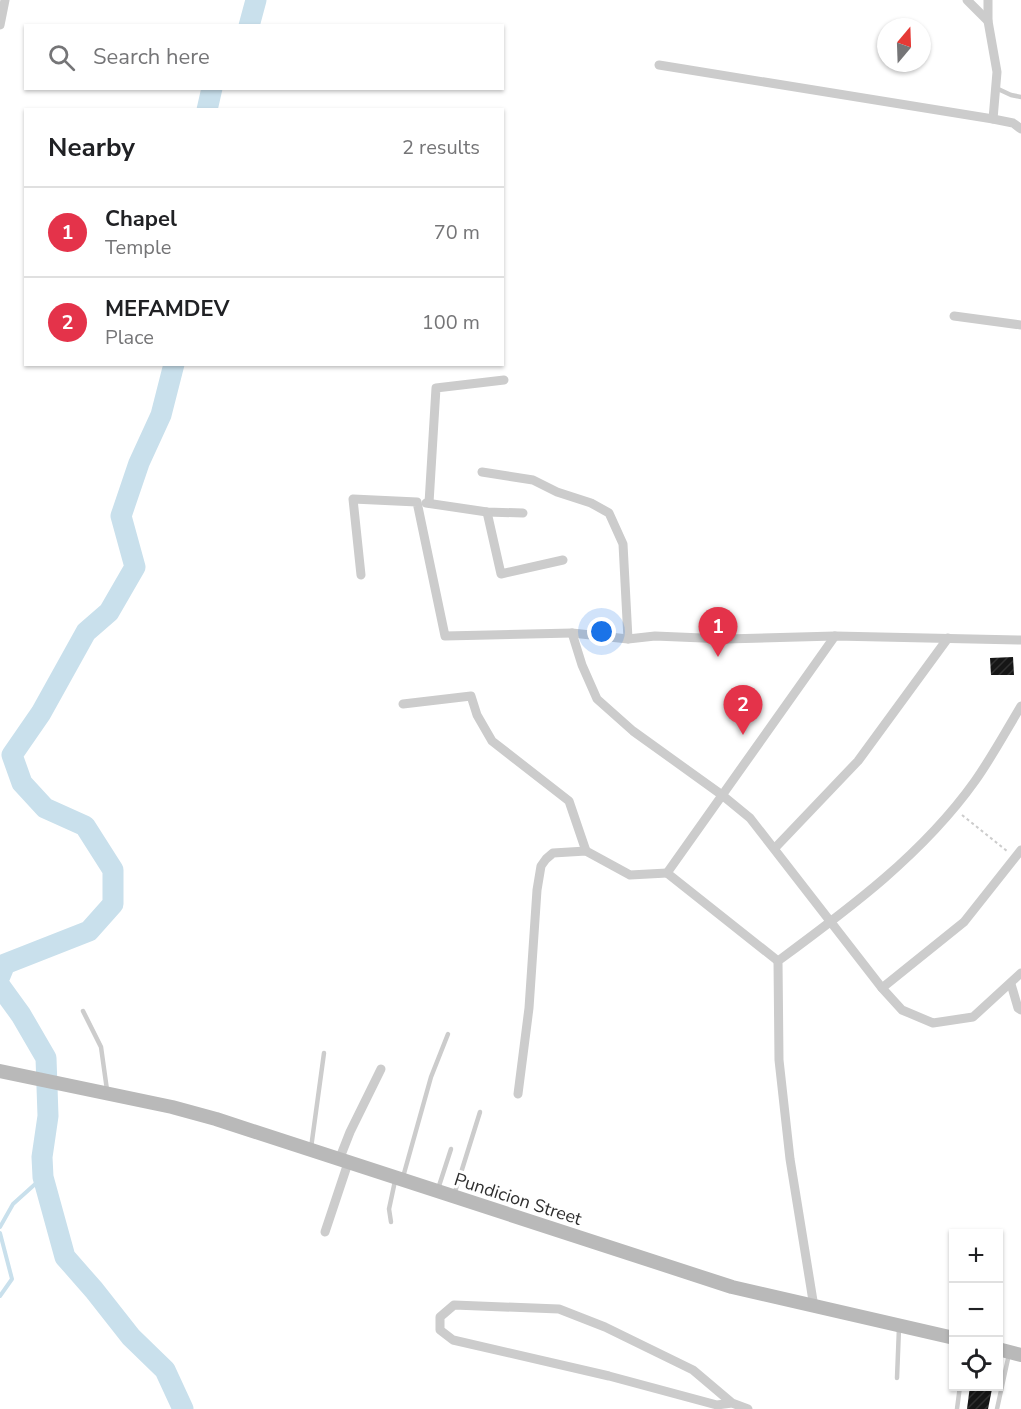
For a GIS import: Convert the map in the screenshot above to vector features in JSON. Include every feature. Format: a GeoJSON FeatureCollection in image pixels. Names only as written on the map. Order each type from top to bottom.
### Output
{"type":"FeatureCollection","features":[{"type":"Feature","properties":{"kind":"main road","name":"Pundicion Street"},"geometry":{"type":"LineString","coordinates":[[6,1072],[216,1119],[732,1287],[950,1337]]}},
{"type":"Feature","properties":{"kind":"street"},"geometry":{"type":"LineString","coordinates":[[0,25],[5,0]]}},
{"type":"Feature","properties":{"kind":"street"},"geometry":{"type":"LineString","coordinates":[[967,0],[988,21]]}},
{"type":"Feature","properties":{"kind":"street"},"geometry":{"type":"LineString","coordinates":[[988,0],[988,21],[998,72],[993,119]]}},
{"type":"Feature","properties":{"kind":"street"},"geometry":{"type":"LineString","coordinates":[[659,65],[993,119],[1012,123],[1021,129]]}},
{"type":"Feature","properties":{"kind":"street"},"geometry":{"type":"LineString","coordinates":[[954,316],[1021,325]]}},
{"type":"Feature","properties":{"kind":"street"},"geometry":{"type":"LineString","coordinates":[[429,503],[436,388],[504,380]]}},
{"type":"Feature","properties":{"kind":"street"},"geometry":{"type":"LineString","coordinates":[[482,472],[533,480],[557,492],[591,503],[609,513],[623,544],[628,639]]}},
{"type":"Feature","properties":{"kind":"street"},"geometry":{"type":"LineString","coordinates":[[361,575],[353,499],[417,502],[487,512],[523,513]]}},
{"type":"Feature","properties":{"kind":"street"},"geometry":{"type":"LineString","coordinates":[[417,502],[446,636],[572,633],[628,639],[655,636],[726,639],[835,636],[1021,640]]}},
{"type":"Feature","properties":{"kind":"street"},"geometry":{"type":"LineString","coordinates":[[487,512],[501,574],[563,560]]}},
{"type":"Feature","properties":{"kind":"street"},"geometry":{"type":"LineString","coordinates":[[572,633],[582,665],[597,699],[633,731],[750,818],[902,1010],[933,1023],[973,1017],[1021,973]]}},
{"type":"Feature","properties":{"kind":"street"},"geometry":{"type":"LineString","coordinates":[[667,873],[835,636]]}},
{"type":"Feature","properties":{"kind":"street"},"geometry":{"type":"LineString","coordinates":[[775,849],[858,761],[948,638]]}},
{"type":"Feature","properties":{"kind":"street"},"geometry":{"type":"LineString","coordinates":[[403,704],[471,696],[477,715],[492,741],[569,801],[586,851]]}},
{"type":"Feature","properties":{"kind":"street"},"geometry":{"type":"LineString","coordinates":[[778,961],[890,874],[937,827],[975,781],[1021,706]]}},
{"type":"Feature","properties":{"kind":"street"},"geometry":{"type":"LineString","coordinates":[[518,1094],[529,1008],[537,890],[541,866],[553,853],[586,851],[630,875],[667,873],[778,961]]}},
{"type":"Feature","properties":{"kind":"street"},"geometry":{"type":"LineString","coordinates":[[882,987],[964,922],[1018,854]]}},
{"type":"Feature","properties":{"kind":"street"},"geometry":{"type":"LineString","coordinates":[[778,961],[779,1060],[790,1159],[814,1307]]}},
{"type":"Feature","properties":{"kind":"street"},"geometry":{"type":"LineString","coordinates":[[1011,984],[1018,1008],[1021,1010]]}},
{"type":"Feature","properties":{"kind":"street"},"geometry":{"type":"LineString","coordinates":[[324,1232],[350,1132],[381,1069]]}},
{"type":"Feature","properties":{"kind":"street"},"geometry":{"type":"LineString","coordinates":[[732,1403],[717,1407],[609,1376],[453,1340],[440,1330],[440,1317],[454,1305],[559,1309],[605,1327],[693,1370],[732,1403],[748,1409]]}},
{"type":"Feature","properties":{"kind":"lane"},"geometry":{"type":"LineString","coordinates":[[996,88],[1021,97]]}},
{"type":"Feature","properties":{"kind":"lane"},"geometry":{"type":"LineString","coordinates":[[83,1011],[100,1047],[107,1093]]}},
{"type":"Feature","properties":{"kind":"lane"},"geometry":{"type":"LineString","coordinates":[[391,1222],[390,1209],[399,1179],[431,1077],[448,1034]]}},
{"type":"Feature","properties":{"kind":"lane"},"geometry":{"type":"LineString","coordinates":[[311,1150],[324,1053]]}},
{"type":"Feature","properties":{"kind":"lane"},"geometry":{"type":"LineString","coordinates":[[453,1197],[480,1112]]}},
{"type":"Feature","properties":{"kind":"lane"},"geometry":{"type":"LineString","coordinates":[[437,1192],[451,1149]]}},
{"type":"Feature","properties":{"kind":"lane"},"geometry":{"type":"LineString","coordinates":[[897,1378],[899,1325]]}},
{"type":"Feature","properties":{"kind":"lane"},"geometry":{"type":"LineString","coordinates":[[1003,1373],[1010,1352]]}},
{"type":"Feature","properties":{"kind":"lane"},"geometry":{"type":"LineString","coordinates":[[957,1409],[959,1391]]}},
{"type":"Feature","properties":{"kind":"lane"},"geometry":{"type":"LineString","coordinates":[[997,1409],[999,1391]]}},
{"type":"Feature","properties":{"kind":"path"},"geometry":{"type":"LineString","coordinates":[[953,808],[1018,854]]}},
{"type":"Feature","properties":{"kind":"building"},"geometry":{"type":"Polygon","coordinates":[[[1013,657],[1014,675],[991,675],[990,658],[1013,657]]]}},
{"type":"Feature","properties":{"kind":"building"},"geometry":{"type":"Polygon","coordinates":[[[969,1391],[992,1391],[988,1409],[967,1409],[969,1391]]]}},
{"type":"Feature","properties":{"kind":"waterway"},"geometry":{"type":"LineString","coordinates":[[250,24],[256,0]]}},
{"type":"Feature","properties":{"kind":"waterway"},"geometry":{"type":"LineString","coordinates":[[207,108],[212,90]]}},
{"type":"Feature","properties":{"kind":"waterway"},"geometry":{"type":"LineString","coordinates":[[0,976],[5,964],[89,931],[113,904],[113,870],[85,826],[45,808],[22,783],[12,755],[41,713],[86,632],[109,612],[135,567],[121,516],[139,463],[161,415],[173,366]]}},
{"type":"Feature","properties":{"kind":"waterway"},"geometry":{"type":"LineString","coordinates":[[0,986],[21,1015],[46,1058],[48,1116],[42,1157],[43,1177],[65,1257],[131,1337],[165,1370],[183,1409]]}},
{"type":"Feature","properties":{"kind":"waterway"},"geometry":{"type":"LineString","coordinates":[[0,1227],[13,1204],[43,1177]]}},
{"type":"Feature","properties":{"kind":"waterway"},"geometry":{"type":"LineString","coordinates":[[0,1233],[12,1279],[0,1296]]}},
{"type":"Feature","properties":{"kind":"place","name":"Chapel"},"geometry":{"type":"Point","coordinates":[718,657]}},
{"type":"Feature","properties":{"kind":"place","name":"MEFAMDEV"},"geometry":{"type":"Point","coordinates":[743,735]}}]}
